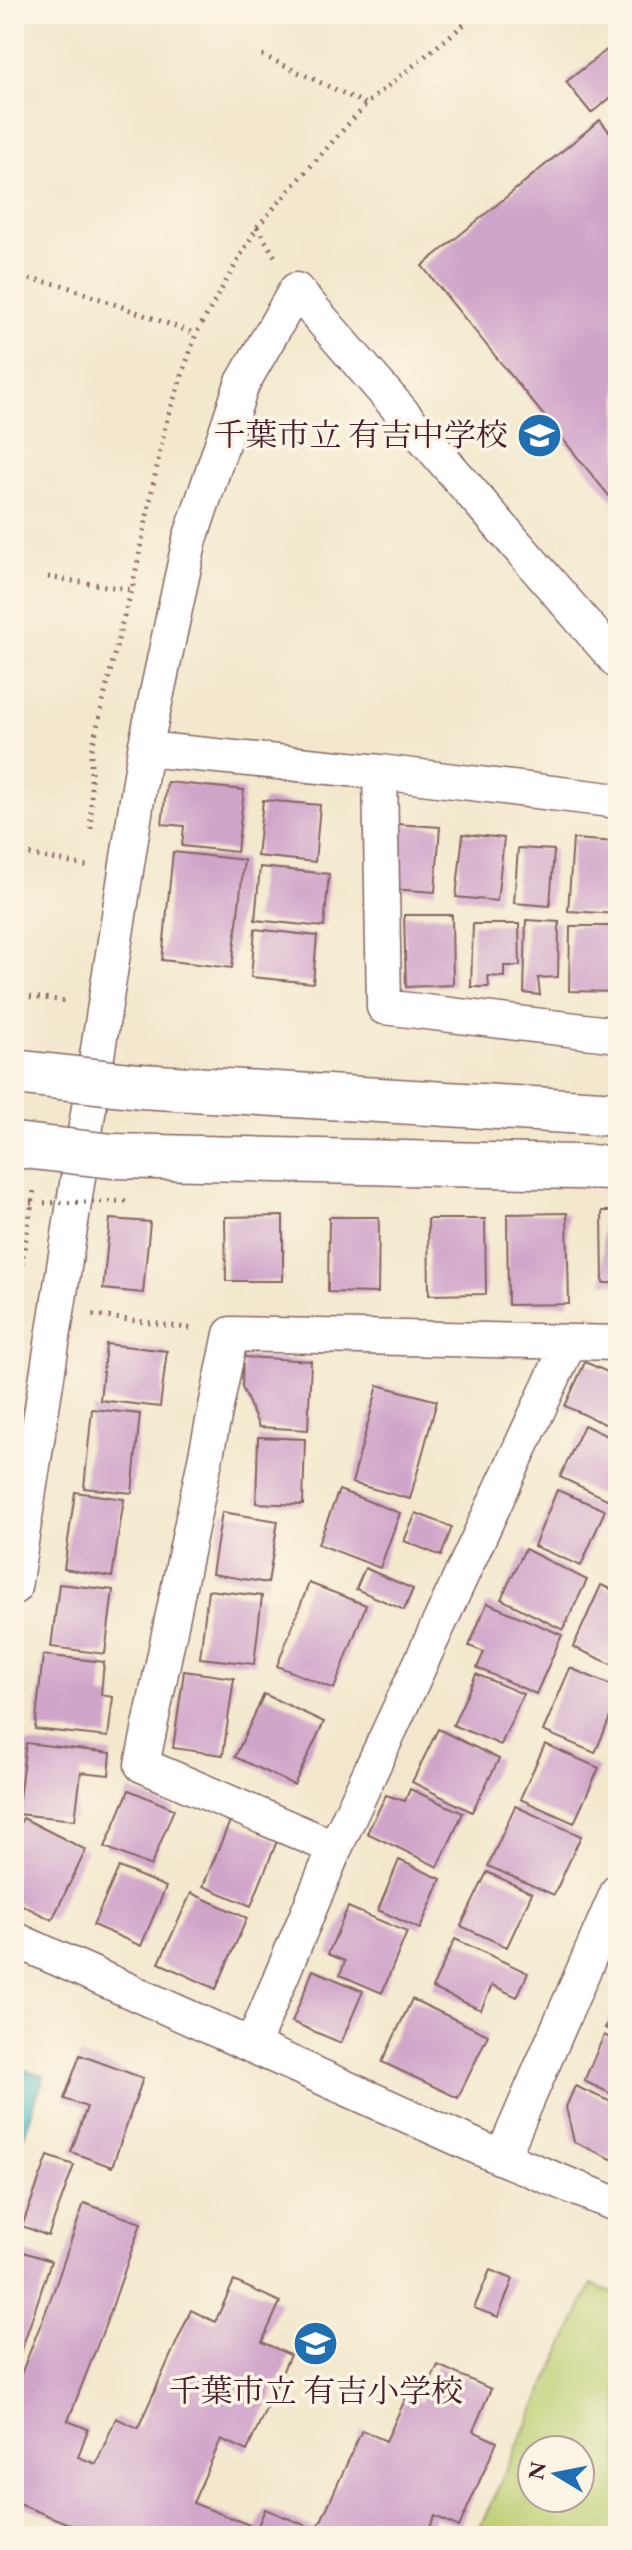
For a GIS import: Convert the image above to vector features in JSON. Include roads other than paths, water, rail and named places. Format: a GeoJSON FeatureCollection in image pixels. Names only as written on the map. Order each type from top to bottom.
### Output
{"type":"FeatureCollection","features":[{"type":"Feature","properties":{"kind":"street"},"geometry":{"type":"LineString","coordinates":[[14,1587],[145,749],[190,539],[242,384],[296,290],[618,662]]}},
{"type":"Feature","properties":{"kind":"street"},"geometry":{"type":"LineString","coordinates":[[145,749],[380,772],[618,801]]}},
{"type":"Feature","properties":{"kind":"street"},"geometry":{"type":"LineString","coordinates":[[380,772],[384,1007],[618,1035]]}},
{"type":"Feature","properties":{"kind":"street"},"geometry":{"type":"LineString","coordinates":[[14,1072],[140,1086],[618,1114]]}},
{"type":"Feature","properties":{"kind":"street"},"geometry":{"type":"LineString","coordinates":[[14,1145],[113,1156],[618,1168]]}},
{"type":"Feature","properties":{"kind":"street"},"geometry":{"type":"LineString","coordinates":[[335,1848],[142,1765],[231,1334],[618,1343]]}},
{"type":"Feature","properties":{"kind":"street"},"geometry":{"type":"LineString","coordinates":[[252,2046],[335,1848],[569,1343]]}},
{"type":"Feature","properties":{"kind":"street"},"geometry":{"type":"LineString","coordinates":[[502,2158],[618,1891]]}},
{"type":"Feature","properties":{"kind":"street"},"geometry":{"type":"LineString","coordinates":[[14,1939],[502,2158],[618,2205]]}},
{"type":"Feature","properties":{"kind":"water"},"geometry":{"type":"Polygon","coordinates":[[[14,2066],[44,2076],[14,2165],[14,2066]]]}},
{"type":"Feature","properties":{"kind":"place","name":"千葉市立 有吉中学校"},"geometry":{"type":"Point","coordinates":[539,435]}},
{"type":"Feature","properties":{"kind":"place","name":"千葉市立 有吉小学校"},"geometry":{"type":"Point","coordinates":[316,2344]}}]}
